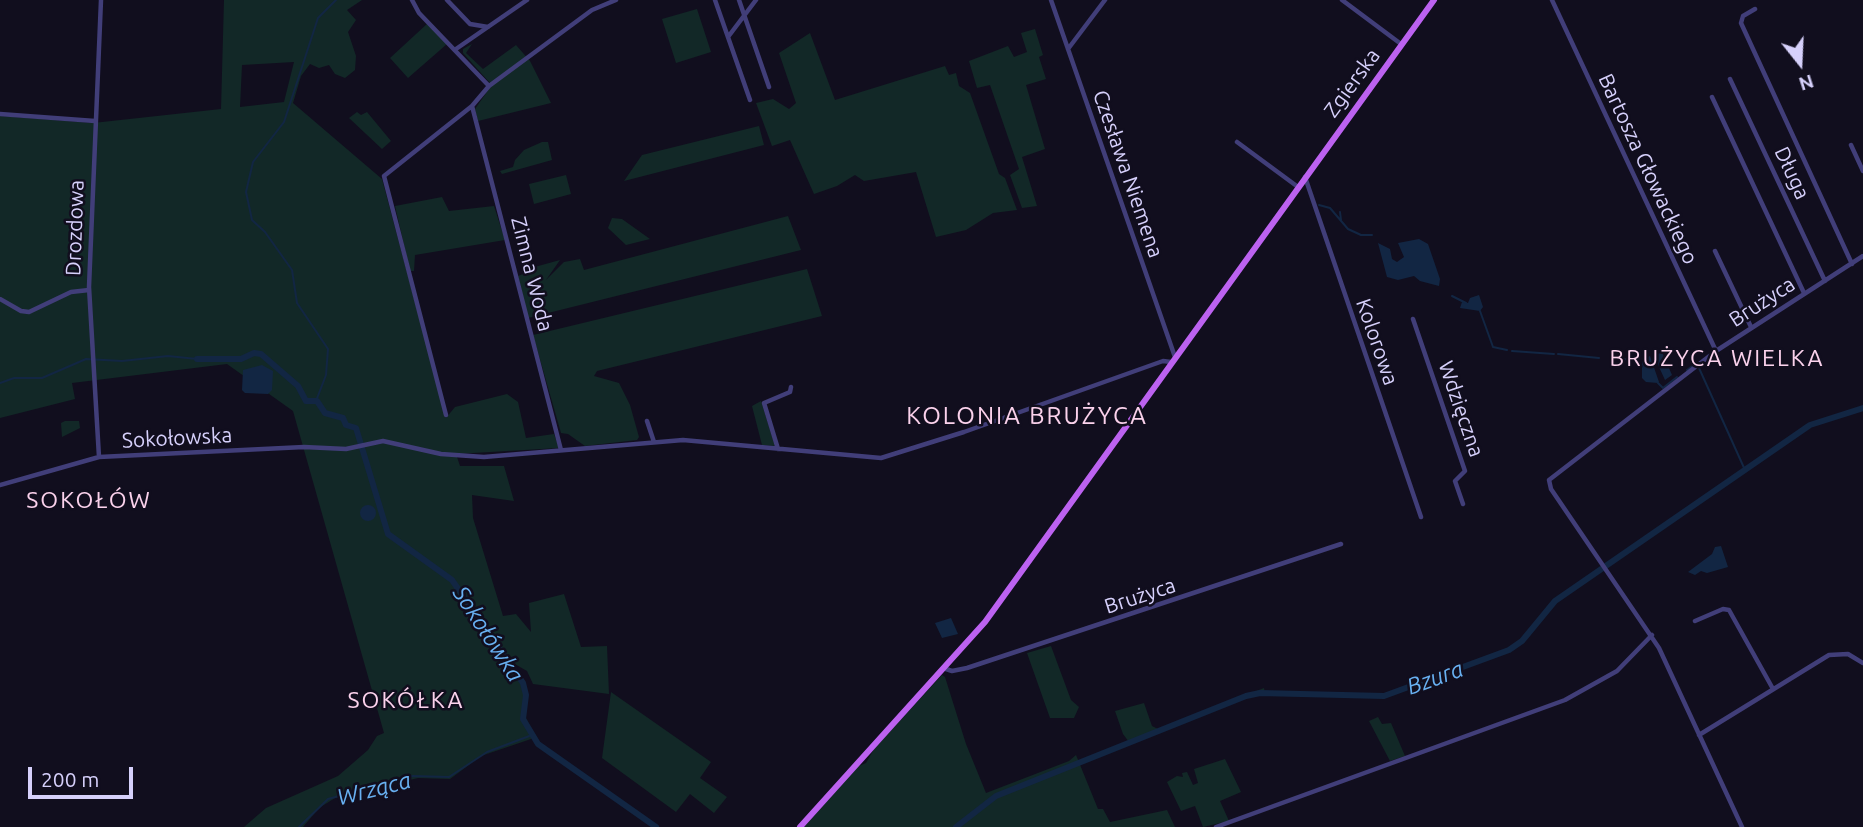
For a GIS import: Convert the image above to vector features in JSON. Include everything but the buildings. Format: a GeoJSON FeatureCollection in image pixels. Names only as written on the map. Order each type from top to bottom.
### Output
{"type":"FeatureCollection","features":[{"type":"Feature","properties":{"kind":"main road","name":"Zgierska"},"geometry":{"type":"LineString","coordinates":[[800,827],[945,670],[985,622],[1434,0]]}},
{"type":"Feature","properties":{"kind":"street","name":"Drozdowa"},"geometry":{"type":"LineString","coordinates":[[99,457],[89,290],[101,0]]}},
{"type":"Feature","properties":{"kind":"street"},"geometry":{"type":"LineString","coordinates":[[447,0],[470,24],[490,27]]}},
{"type":"Feature","properties":{"kind":"street"},"geometry":{"type":"LineString","coordinates":[[456,50],[527,0]]}},
{"type":"Feature","properties":{"kind":"street"},"geometry":{"type":"LineString","coordinates":[[446,415],[384,176],[472,106],[489,86],[592,10],[616,0]]}},
{"type":"Feature","properties":{"kind":"street"},"geometry":{"type":"LineString","coordinates":[[715,0],[750,100]]}},
{"type":"Feature","properties":{"kind":"street"},"geometry":{"type":"LineString","coordinates":[[739,0],[769,87]]}},
{"type":"Feature","properties":{"kind":"street"},"geometry":{"type":"LineString","coordinates":[[728,37],[756,0]]}},
{"type":"Feature","properties":{"kind":"street","name":"Czesława Niemena"},"geometry":{"type":"LineString","coordinates":[[1051,0],[1173,360]]}},
{"type":"Feature","properties":{"kind":"street"},"geometry":{"type":"LineString","coordinates":[[1068,49],[1105,0]]}},
{"type":"Feature","properties":{"kind":"street"},"geometry":{"type":"LineString","coordinates":[[1342,0],[1402,44]]}},
{"type":"Feature","properties":{"kind":"street","name":"Bartosza Głowackiego"},"geometry":{"type":"LineString","coordinates":[[1552,0],[1716,352]]}},
{"type":"Feature","properties":{"kind":"street"},"geometry":{"type":"LineString","coordinates":[[414,1],[489,86]]}},
{"type":"Feature","properties":{"kind":"street"},"geometry":{"type":"LineString","coordinates":[[1755,9],[1743,16],[1741,23],[1852,264]]}},
{"type":"Feature","properties":{"kind":"street","name":"Długa"},"geometry":{"type":"LineString","coordinates":[[1730,79],[1825,281]]}},
{"type":"Feature","properties":{"kind":"street"},"geometry":{"type":"LineString","coordinates":[[1712,97],[1804,293]]}},
{"type":"Feature","properties":{"kind":"street","name":"Zimna Woda"},"geometry":{"type":"LineString","coordinates":[[472,106],[561,450]]}},
{"type":"Feature","properties":{"kind":"street"},"geometry":{"type":"LineString","coordinates":[[0,114],[95,121]]}},
{"type":"Feature","properties":{"kind":"street"},"geometry":{"type":"LineString","coordinates":[[1237,142],[1298,187]]}},
{"type":"Feature","properties":{"kind":"street"},"geometry":{"type":"LineString","coordinates":[[1851,145],[1863,171]]}},
{"type":"Feature","properties":{"kind":"street","name":"Kolorowa"},"geometry":{"type":"LineString","coordinates":[[1305,177],[1421,517]]}},
{"type":"Feature","properties":{"kind":"street"},"geometry":{"type":"LineString","coordinates":[[1715,251],[1751,327]]}},
{"type":"Feature","properties":{"kind":"street","name":"Brużyca"},"geometry":{"type":"LineString","coordinates":[[1652,635],[1551,489],[1549,480],[1751,327],[1863,256]]}},
{"type":"Feature","properties":{"kind":"street"},"geometry":{"type":"LineString","coordinates":[[0,299],[27,312],[71,292],[89,290]]}},
{"type":"Feature","properties":{"kind":"street","name":"Wdzięczna"},"geometry":{"type":"LineString","coordinates":[[1413,319],[1465,471],[1455,481],[1463,504]]}},
{"type":"Feature","properties":{"kind":"street","name":"Sokołowska"},"geometry":{"type":"LineString","coordinates":[[0,485],[99,457],[362,445],[383,441],[441,454],[484,457],[691,440],[881,458],[964,432],[1163,361],[1173,360]]}},
{"type":"Feature","properties":{"kind":"street"},"geometry":{"type":"LineString","coordinates":[[778,449],[764,403],[790,392],[791,387]]}},
{"type":"Feature","properties":{"kind":"street"},"geometry":{"type":"LineString","coordinates":[[647,421],[653,442]]}},
{"type":"Feature","properties":{"kind":"street","name":"Brużyca"},"geometry":{"type":"LineString","coordinates":[[945,670],[967,668],[1341,544]]}},
{"type":"Feature","properties":{"kind":"street"},"geometry":{"type":"LineString","coordinates":[[1695,621],[1723,609],[1729,610],[1773,689]]}},
{"type":"Feature","properties":{"kind":"street"},"geometry":{"type":"LineString","coordinates":[[1216,827],[1565,700],[1617,670],[1652,635],[1742,827]]}},
{"type":"Feature","properties":{"kind":"street"},"geometry":{"type":"LineString","coordinates":[[1699,735],[1831,654],[1848,654],[1863,663]]}},
{"type":"Feature","properties":{"kind":"green space"},"geometry":{"type":"Polygon","coordinates":[[[224,0],[362,0],[347,10],[356,20],[348,32],[356,56],[355,70],[345,78],[335,74],[329,65],[319,68],[310,64],[301,76],[293,103],[382,179],[446,418],[455,407],[507,394],[518,402],[526,438],[554,434],[559,448],[456,454],[460,466],[504,466],[514,501],[472,495],[473,518],[503,616],[516,614],[531,632],[529,603],[564,594],[581,647],[607,646],[609,694],[533,684],[527,671],[513,663],[527,698],[524,714],[534,734],[531,739],[481,756],[450,779],[418,778],[335,798],[319,808],[303,827],[244,827],[266,808],[338,776],[368,750],[377,736],[384,733],[293,411],[227,364],[72,383],[75,399],[0,418],[0,116],[93,123],[221,109],[224,0]],[[294,62],[242,65],[240,107],[284,102],[294,62]]]}},
{"type":"Feature","properties":{"kind":"green space"},"geometry":{"type":"Polygon","coordinates":[[[697,9],[711,52],[676,63],[662,19],[697,9]]]}},
{"type":"Feature","properties":{"kind":"green space"},"geometry":{"type":"Polygon","coordinates":[[[428,23],[447,44],[408,78],[390,58],[428,23]]]}},
{"type":"Feature","properties":{"kind":"green space"},"geometry":{"type":"Polygon","coordinates":[[[1035,29],[1043,55],[1039,57],[1046,79],[1026,85],[1045,149],[1022,157],[1037,206],[1022,208],[1010,175],[1019,169],[990,85],[977,88],[969,61],[1008,46],[1014,57],[1027,52],[1021,33],[1035,29]]]}},
{"type":"Feature","properties":{"kind":"green space"},"geometry":{"type":"Polygon","coordinates":[[[810,33],[835,100],[945,66],[949,75],[956,73],[959,86],[970,93],[999,174],[1005,178],[1017,210],[993,213],[966,230],[936,237],[916,172],[864,181],[855,175],[837,186],[814,194],[790,140],[772,146],[756,103],[773,99],[789,109],[796,103],[779,53],[810,33]]]}},
{"type":"Feature","properties":{"kind":"green space"},"geometry":{"type":"Polygon","coordinates":[[[472,44],[466,53],[483,69],[516,45],[530,61],[551,103],[478,121],[475,109],[489,89],[490,83],[463,53],[463,49],[472,44]]]}},
{"type":"Feature","properties":{"kind":"green space"},"geometry":{"type":"Polygon","coordinates":[[[357,112],[361,115],[367,112],[391,141],[382,149],[349,118],[357,112]]]}},
{"type":"Feature","properties":{"kind":"green space"},"geometry":{"type":"Polygon","coordinates":[[[759,126],[764,145],[624,181],[642,155],[759,126]]]}},
{"type":"Feature","properties":{"kind":"green space"},"geometry":{"type":"Polygon","coordinates":[[[548,142],[552,160],[502,174],[500,171],[513,167],[515,160],[524,150],[548,142]]]}},
{"type":"Feature","properties":{"kind":"green space"},"geometry":{"type":"Polygon","coordinates":[[[566,175],[571,194],[534,204],[529,184],[566,175]]]}},
{"type":"Feature","properties":{"kind":"green space"},"geometry":{"type":"Polygon","coordinates":[[[442,197],[449,211],[494,206],[505,240],[415,255],[414,271],[410,271],[395,206],[442,197]]]}},
{"type":"Feature","properties":{"kind":"green space"},"geometry":{"type":"Polygon","coordinates":[[[788,216],[801,250],[528,318],[518,276],[531,268],[560,260],[546,280],[564,262],[580,259],[584,270],[788,216]]]}},
{"type":"Feature","properties":{"kind":"green space"},"geometry":{"type":"Polygon","coordinates":[[[612,218],[622,219],[650,239],[626,245],[608,228],[612,218]]]}},
{"type":"Feature","properties":{"kind":"green space"},"geometry":{"type":"Polygon","coordinates":[[[807,269],[822,316],[597,371],[594,376],[619,383],[630,405],[639,437],[637,440],[585,446],[568,434],[561,433],[533,335],[807,269]]]}},
{"type":"Feature","properties":{"kind":"green space"},"geometry":{"type":"Polygon","coordinates":[[[761,401],[775,446],[762,445],[752,406],[761,401]]]}},
{"type":"Feature","properties":{"kind":"green space"},"geometry":{"type":"Polygon","coordinates":[[[79,421],[80,428],[62,437],[61,423],[79,421]]]}},
{"type":"Feature","properties":{"kind":"green space"},"geometry":{"type":"Polygon","coordinates":[[[1051,646],[1071,700],[1079,707],[1074,718],[1050,718],[1027,653],[1051,646]]]}},
{"type":"Feature","properties":{"kind":"green space"},"geometry":{"type":"Polygon","coordinates":[[[942,675],[945,677],[966,744],[986,793],[1069,761],[1076,755],[1098,809],[1103,809],[1110,822],[1167,810],[1175,827],[804,827],[859,766],[866,763],[874,749],[942,675]]]}},
{"type":"Feature","properties":{"kind":"green space"},"geometry":{"type":"Polygon","coordinates":[[[1264,688],[1265,693],[1246,696],[1129,742],[1123,734],[1115,711],[1144,703],[1152,726],[1158,729],[1264,688]]]}},
{"type":"Feature","properties":{"kind":"green space"},"geometry":{"type":"Polygon","coordinates":[[[611,692],[711,762],[700,778],[727,797],[714,813],[690,794],[676,812],[602,758],[611,692]]]}},
{"type":"Feature","properties":{"kind":"green space"},"geometry":{"type":"Polygon","coordinates":[[[1378,717],[1382,724],[1391,723],[1405,756],[1390,761],[1369,721],[1378,717]]]}},
{"type":"Feature","properties":{"kind":"green space"},"geometry":{"type":"Polygon","coordinates":[[[1225,759],[1241,792],[1220,801],[1229,821],[1203,827],[1195,806],[1181,811],[1167,782],[1177,776],[1183,777],[1182,773],[1187,772],[1193,785],[1198,783],[1194,769],[1225,759]]]}},
{"type":"Feature","properties":{"kind":"water"},"geometry":{"type":"Polygon","coordinates":[[[1419,239],[1428,244],[1440,279],[1439,286],[1420,281],[1414,276],[1398,280],[1387,277],[1378,243],[1390,249],[1392,259],[1397,262],[1404,257],[1398,243],[1419,239]]]}},
{"type":"Feature","properties":{"kind":"water"},"geometry":{"type":"Polygon","coordinates":[[[1479,295],[1483,307],[1480,311],[1460,308],[1462,302],[1468,303],[1470,298],[1479,295]]]}},
{"type":"Feature","properties":{"kind":"water"},"geometry":{"type":"Polygon","coordinates":[[[1662,352],[1672,375],[1665,380],[1654,356],[1662,352]]]}},
{"type":"Feature","properties":{"kind":"water"},"geometry":{"type":"Polygon","coordinates":[[[1650,356],[1658,383],[1646,382],[1642,378],[1642,359],[1650,356]]]}},
{"type":"Feature","properties":{"kind":"water"},"geometry":{"type":"Polygon","coordinates":[[[262,365],[273,371],[272,390],[268,394],[245,393],[242,390],[243,370],[262,365]]]}},
{"type":"Feature","properties":{"kind":"water"},"geometry":{"type":"Polygon","coordinates":[[[368,505],[374,507],[374,519],[368,521],[362,519],[360,513],[362,507],[368,505]]]}},
{"type":"Feature","properties":{"kind":"water"},"geometry":{"type":"Polygon","coordinates":[[[1721,546],[1728,567],[1707,573],[1701,571],[1695,575],[1688,572],[1712,554],[1715,547],[1721,546]]]}},
{"type":"Feature","properties":{"kind":"water"},"geometry":{"type":"Polygon","coordinates":[[[951,618],[958,634],[942,638],[935,623],[951,618]]]}},
{"type":"Feature","properties":{"kind":"waterway","name":"Zimna Woda"},"geometry":{"type":"LineString","coordinates":[[316,401],[326,375],[328,349],[297,303],[292,270],[265,232],[252,220],[246,192],[253,162],[284,122],[318,18],[336,0]]}},
{"type":"Feature","properties":{"kind":"waterway"},"geometry":{"type":"LineString","coordinates":[[1319,205],[1330,208],[1348,229],[1361,235],[1372,235]]}},
{"type":"Feature","properties":{"kind":"waterway"},"geometry":{"type":"LineString","coordinates":[[1340,212],[1341,220]]}},
{"type":"Feature","properties":{"kind":"waterway"},"geometry":{"type":"LineString","coordinates":[[1452,296],[1466,303]]}},
{"type":"Feature","properties":{"kind":"waterway"},"geometry":{"type":"LineString","coordinates":[[1480,311],[1493,347],[1507,350]]}},
{"type":"Feature","properties":{"kind":"waterway"},"geometry":{"type":"LineString","coordinates":[[1512,351],[1554,354]]}},
{"type":"Feature","properties":{"kind":"waterway","name":"Sokołówka"},"geometry":{"type":"LineString","coordinates":[[197,359],[241,359],[254,353],[261,354],[298,386],[306,401],[317,401],[325,413],[343,418],[346,425],[356,428],[388,534],[452,580],[523,683],[526,695],[523,719],[538,744],[656,827]]}},
{"type":"Feature","properties":{"kind":"waterway"},"geometry":{"type":"LineString","coordinates":[[1558,354],[1599,358]]}},
{"type":"Feature","properties":{"kind":"waterway","name":"Sokołówka"},"geometry":{"type":"LineString","coordinates":[[0,383],[14,378],[42,378],[86,359],[122,361],[168,356],[197,359]]}},
{"type":"Feature","properties":{"kind":"waterway"},"geometry":{"type":"LineString","coordinates":[[1622,359],[1637,360]]}},
{"type":"Feature","properties":{"kind":"waterway"},"geometry":{"type":"LineString","coordinates":[[1687,370],[1695,364]]}},
{"type":"Feature","properties":{"kind":"waterway"},"geometry":{"type":"LineString","coordinates":[[1699,368],[1745,470]]}},
{"type":"Feature","properties":{"kind":"waterway"},"geometry":{"type":"LineString","coordinates":[[1658,383],[1663,388],[1677,377]]}},
{"type":"Feature","properties":{"kind":"waterway","name":"Bzura"},"geometry":{"type":"LineString","coordinates":[[956,827],[996,796],[1246,696],[1260,693],[1384,696],[1509,650],[1522,641],[1555,601],[1810,425],[1863,408]]}},
{"type":"Feature","properties":{"kind":"waterway","name":"Wrząca"},"geometry":{"type":"LineString","coordinates":[[299,827],[328,799],[413,776],[449,777],[487,752],[532,735]]}},
{"type":"Feature","properties":{"kind":"district","name":"BRUŻYCA WIELKA"},"geometry":{"type":"Point","coordinates":[1717,358]}},
{"type":"Feature","properties":{"kind":"district","name":"KOLONIA BRUŻYCA"},"geometry":{"type":"Point","coordinates":[1027,416]}},
{"type":"Feature","properties":{"kind":"district","name":"SOKOŁÓW"},"geometry":{"type":"Point","coordinates":[89,500]}},
{"type":"Feature","properties":{"kind":"district","name":"SOKÓŁKA"},"geometry":{"type":"Point","coordinates":[406,700]}}]}
